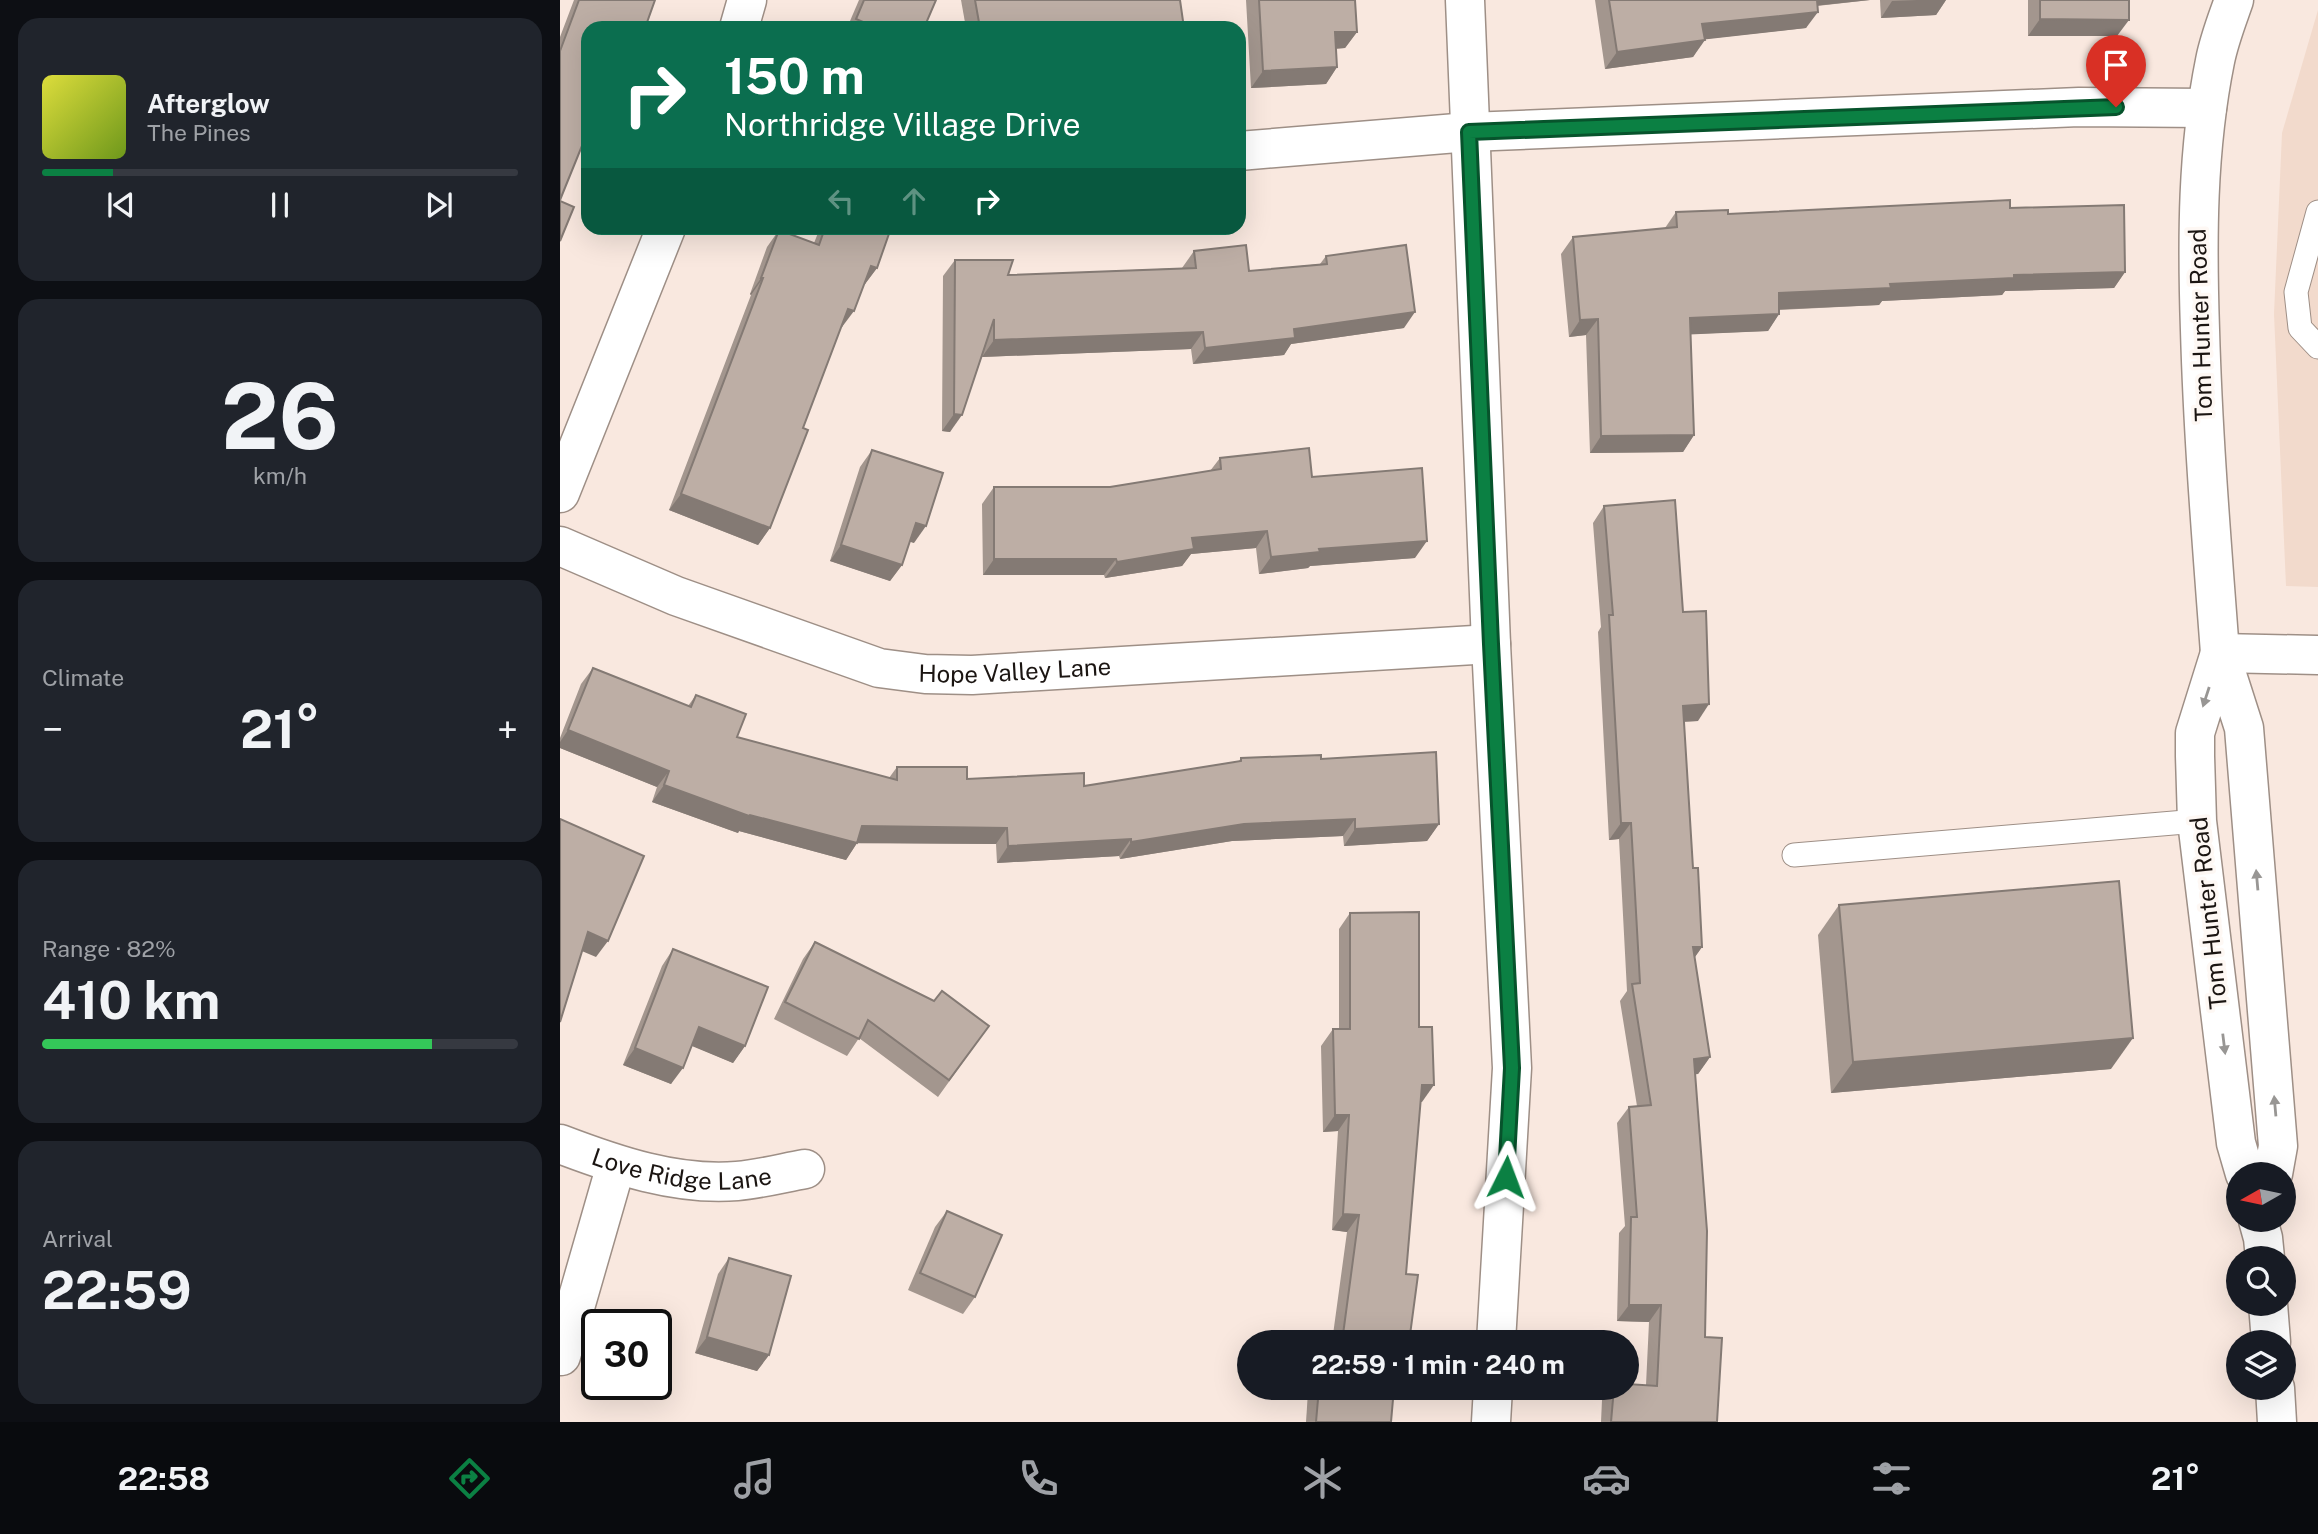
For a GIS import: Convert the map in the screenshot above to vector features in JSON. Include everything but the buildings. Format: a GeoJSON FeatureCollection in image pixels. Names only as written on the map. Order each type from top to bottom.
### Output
{"type":"FeatureCollection","features":[{"type":"Feature","properties":{"kind":"street"},"geometry":{"type":"LineString","coordinates":[[741,21],[747,0]]}},
{"type":"Feature","properties":{"kind":"street"},"geometry":{"type":"LineString","coordinates":[[1465,0],[1491,644],[1512,1068],[1497,1330]]}},
{"type":"Feature","properties":{"kind":"street","name":"Tom Hunter Road"},"geometry":{"type":"LineString","coordinates":[[2234,0],[2215,58],[2200,169],[2197,233],[2203,419],[2221,653],[2244,728],[2278,1146],[2275,1162]]}},
{"type":"Feature","properties":{"kind":"street"},"geometry":{"type":"LineString","coordinates":[[1246,150],[1469,132],[2080,107],[2207,108]]}},
{"type":"Feature","properties":{"kind":"street"},"geometry":{"type":"LineString","coordinates":[[560,493],[663,235]]}},
{"type":"Feature","properties":{"kind":"street","name":"Hope Valley Lane"},"geometry":{"type":"LineString","coordinates":[[560,546],[676,596],[879,668],[925,674],[972,675],[1491,644]]}},
{"type":"Feature","properties":{"kind":"street"},"geometry":{"type":"LineString","coordinates":[[2221,653],[2318,654]]}},
{"type":"Feature","properties":{"kind":"street","name":"Tom Hunter Road"},"geometry":{"type":"LineString","coordinates":[[2221,653],[2195,733],[2197,821],[2236,1143],[2242,1162]]}},
{"type":"Feature","properties":{"kind":"street","name":"Love Ridge Lane"},"geometry":{"type":"LineString","coordinates":[[560,1144],[616,1166],[695,1181],[737,1181],[805,1169]]}},
{"type":"Feature","properties":{"kind":"street"},"geometry":{"type":"LineString","coordinates":[[561,1356],[616,1166]]}},
{"type":"Feature","properties":{"kind":"street"},"geometry":{"type":"LineString","coordinates":[[1491,1422],[1492,1400]]}},
{"type":"Feature","properties":{"kind":"street"},"geometry":{"type":"LineString","coordinates":[[2276,1400],[2277,1422]]}},
{"type":"Feature","properties":{"kind":"lane"},"geometry":{"type":"LineString","coordinates":[[2318,212],[2296,292],[2300,328],[2318,347]]}},
{"type":"Feature","properties":{"kind":"lane"},"geometry":{"type":"LineString","coordinates":[[1794,855],[2197,821]]}},
{"type":"Feature","properties":{"kind":"shaded area"},"geometry":{"type":"Polygon","coordinates":[[[2318,10],[2318,587],[2286,586],[2274,314],[2282,133],[2318,10]]]}},
{"type":"Feature","properties":{"kind":"route"},"geometry":{"type":"LineString","coordinates":[[1506,1177],[1512,1068],[1469,132],[2116,107]]}}]}
